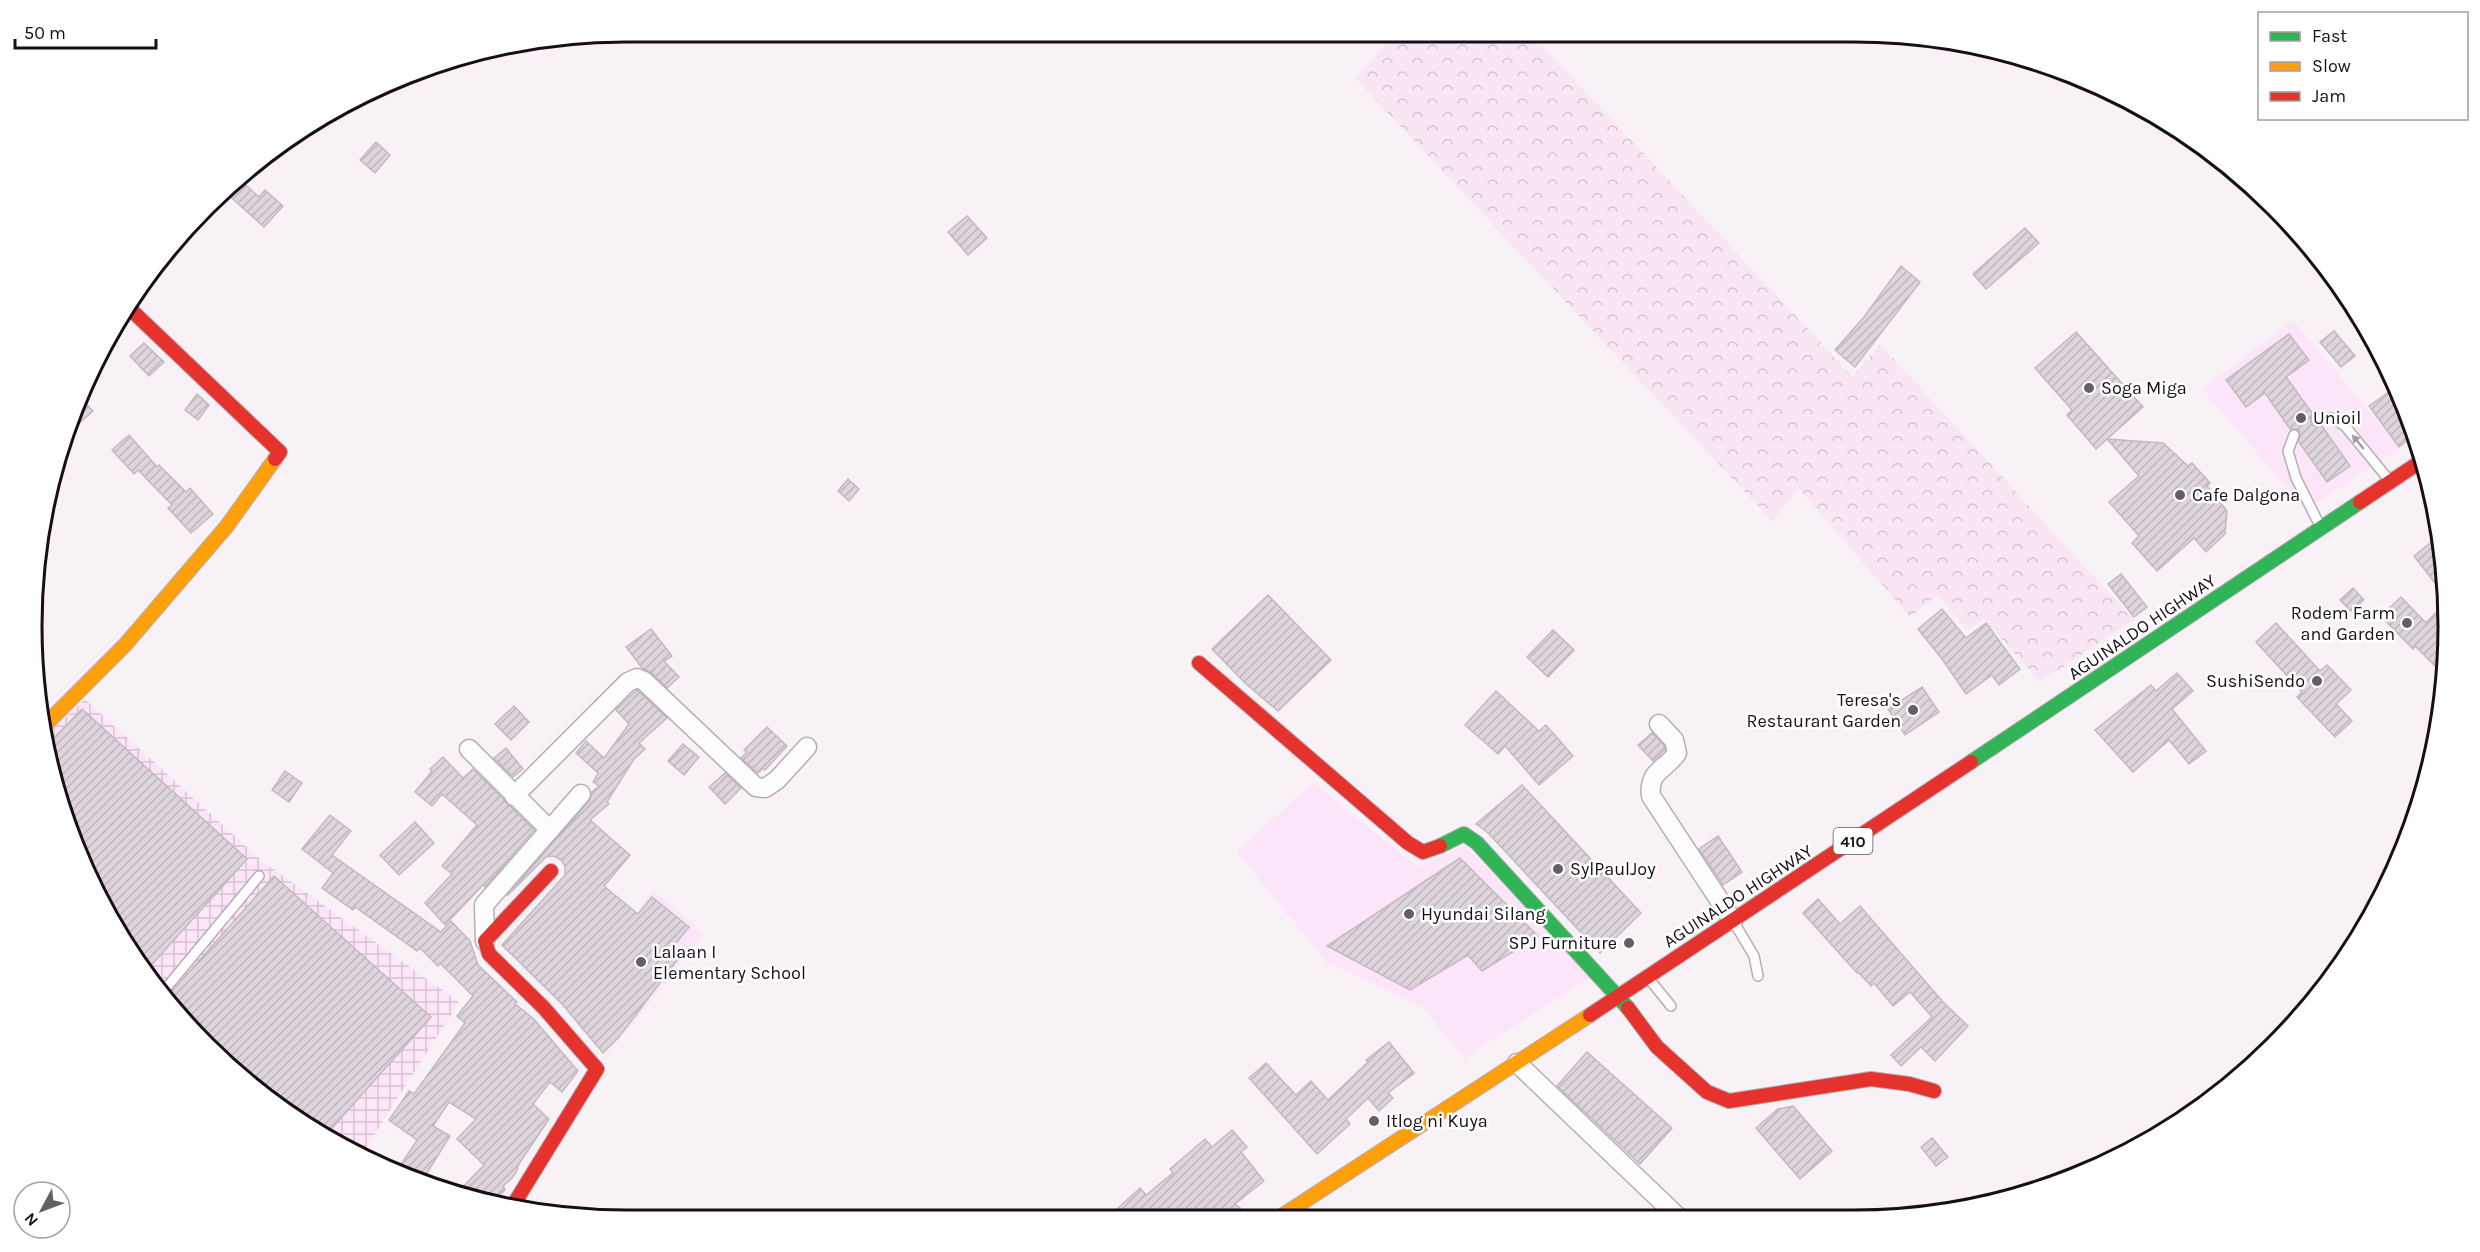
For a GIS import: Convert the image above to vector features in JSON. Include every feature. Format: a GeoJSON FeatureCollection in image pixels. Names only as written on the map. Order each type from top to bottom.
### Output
{"type":"FeatureCollection","features":[{"type":"Feature","properties":{"kind":"street"},"geometry":{"type":"LineString","coordinates":[[50,720],[125,645],[227,526],[280,452],[134,312]]}},
{"type":"Feature","properties":{"kind":"street","name":"AGUINALDO HIGHWAY"},"geometry":{"type":"LineString","coordinates":[[1291,1210],[1733,921],[2415,465]]}},
{"type":"Feature","properties":{"kind":"street"},"geometry":{"type":"LineString","coordinates":[[1199,663],[1408,843],[1423,852],[1433,850],[1464,834],[1478,843],[1618,996],[1657,1047],[1707,1092],[1729,1101],[1871,1079],[1910,1084],[1934,1091]]}},
{"type":"Feature","properties":{"kind":"street"},"geometry":{"type":"LineString","coordinates":[[514,796],[628,682],[637,678],[644,681],[756,787],[765,788],[777,780],[807,747]]}},
{"type":"Feature","properties":{"kind":"street"},"geometry":{"type":"LineString","coordinates":[[1659,724],[1674,740],[1677,753],[1673,760],[1654,774],[1650,784],[1651,796],[1733,921]]}},
{"type":"Feature","properties":{"kind":"street"},"geometry":{"type":"LineString","coordinates":[[469,749],[550,830]]}},
{"type":"Feature","properties":{"kind":"street"},"geometry":{"type":"LineString","coordinates":[[516,1200],[597,1069],[544,1008],[489,954],[485,941],[484,905],[581,794]]}},
{"type":"Feature","properties":{"kind":"street"},"geometry":{"type":"LineString","coordinates":[[485,941],[551,871]]}},
{"type":"Feature","properties":{"kind":"street"},"geometry":{"type":"LineString","coordinates":[[1517,1063],[1671,1210]]}},
{"type":"Feature","properties":{"kind":"lane"},"geometry":{"type":"LineString","coordinates":[[2317,420],[2332,418],[2345,426],[2390,482]]}},
{"type":"Feature","properties":{"kind":"lane"},"geometry":{"type":"LineString","coordinates":[[2294,435],[2288,451],[2296,478],[2322,528]]}},
{"type":"Feature","properties":{"kind":"lane"},"geometry":{"type":"LineString","coordinates":[[167,987],[259,876]]}},
{"type":"Feature","properties":{"kind":"lane"},"geometry":{"type":"LineString","coordinates":[[1733,921],[1754,956],[1758,976]]}},
{"type":"Feature","properties":{"kind":"lane"},"geometry":{"type":"LineString","coordinates":[[1647,977],[1671,1006]]}},
{"type":"Feature","properties":{"kind":"shaded area","name":"Unioil"},"geometry":{"type":"Polygon","coordinates":[[[2293,320],[2400,448],[2306,510],[2202,389],[2293,320]]]}},
{"type":"Feature","properties":{"kind":"shaded area"},"geometry":{"type":"Polygon","coordinates":[[[85,699],[262,861],[459,1002],[365,1149],[302,1112],[270,1089],[213,1039],[163,982],[120,918],[86,849],[62,777],[51,729],[85,699]]]}},
{"type":"Feature","properties":{"kind":"shaded area","name":"Hyundai Silang"},"geometry":{"type":"Polygon","coordinates":[[[1313,782],[1418,867],[1466,846],[1591,977],[1464,1058],[1422,1007],[1326,961],[1237,852],[1313,782]]]}},
{"type":"Feature","properties":{"kind":"shaded area","name":"Lalaan I Elementary School"},"geometry":{"type":"Polygon","coordinates":[[[653,890],[704,933],[625,1034],[600,1013],[579,990],[653,890]]]}},
{"type":"Feature","properties":{"kind":"green space"},"geometry":{"type":"Polygon","coordinates":[[[1388,42],[1539,42],[1853,377],[1880,344],[2134,620],[2040,682],[1984,619],[1968,630],[1937,596],[1910,617],[1799,489],[1772,521],[1355,78],[1388,42]]]}},
{"type":"Feature","properties":{"kind":"building"},"geometry":{"type":"Polygon","coordinates":[[[376,142],[390,155],[375,173],[360,160],[376,142]]]}},
{"type":"Feature","properties":{"kind":"building"},"geometry":{"type":"Polygon","coordinates":[[[245,184],[259,197],[265,190],[283,206],[264,227],[230,197],[245,184]]]}},
{"type":"Feature","properties":{"kind":"building"},"geometry":{"type":"Polygon","coordinates":[[[967,216],[987,238],[968,255],[948,232],[967,216]]]}},
{"type":"Feature","properties":{"kind":"building"},"geometry":{"type":"Polygon","coordinates":[[[2025,228],[2039,243],[1986,289],[1973,274],[2025,228]]]}},
{"type":"Feature","properties":{"kind":"building"},"geometry":{"type":"Polygon","coordinates":[[[1901,266],[1920,282],[1855,367],[1835,350],[1864,317],[1901,266]]]}},
{"type":"Feature","properties":{"kind":"building"},"geometry":{"type":"Polygon","coordinates":[[[2334,331],[2355,356],[2341,367],[2320,342],[2334,331]]]}},
{"type":"Feature","properties":{"kind":"building","name":"Soga Miga"},"geometry":{"type":"Polygon","coordinates":[[[2076,332],[2143,407],[2096,449],[2067,415],[2072,410],[2035,368],[2076,332]]]}},
{"type":"Feature","properties":{"kind":"building"},"geometry":{"type":"Polygon","coordinates":[[[2289,334],[2309,360],[2286,377],[2313,414],[2311,424],[2322,426],[2350,466],[2327,482],[2299,442],[2300,431],[2290,429],[2265,393],[2246,407],[2226,380],[2289,334]]]}},
{"type":"Feature","properties":{"kind":"building"},"geometry":{"type":"Polygon","coordinates":[[[144,343],[164,362],[149,376],[130,356],[144,343]]]}},
{"type":"Feature","properties":{"kind":"building"},"geometry":{"type":"Polygon","coordinates":[[[2389,392],[2408,440],[2399,447],[2369,406],[2389,392]]]}},
{"type":"Feature","properties":{"kind":"building"},"geometry":{"type":"Polygon","coordinates":[[[197,394],[209,405],[198,420],[185,410],[197,394]]]}},
{"type":"Feature","properties":{"kind":"building"},"geometry":{"type":"Polygon","coordinates":[[[86,404],[93,411],[78,424],[86,404]]]}},
{"type":"Feature","properties":{"kind":"building"},"geometry":{"type":"Polygon","coordinates":[[[129,435],[157,467],[159,465],[186,492],[190,488],[213,514],[191,533],[168,508],[172,505],[138,470],[134,474],[112,450],[129,435]]]}},
{"type":"Feature","properties":{"kind":"building"},"geometry":{"type":"Polygon","coordinates":[[[2107,439],[2163,443],[2188,466],[2192,463],[2210,483],[2207,486],[2227,511],[2225,534],[2206,552],[2194,538],[2157,571],[2132,543],[2139,536],[2109,502],[2139,476],[2107,439]]]}},
{"type":"Feature","properties":{"kind":"building"},"geometry":{"type":"Polygon","coordinates":[[[848,479],[859,489],[849,501],[838,491],[848,479]]]}},
{"type":"Feature","properties":{"kind":"building"},"geometry":{"type":"Polygon","coordinates":[[[2432,542],[2437,585],[2414,556],[2432,542]]]}},
{"type":"Feature","properties":{"kind":"building"},"geometry":{"type":"Polygon","coordinates":[[[2121,574],[2147,607],[2134,617],[2108,584],[2121,574]]]}},
{"type":"Feature","properties":{"kind":"building"},"geometry":{"type":"Polygon","coordinates":[[[2353,588],[2364,600],[2351,611],[2340,600],[2353,588]]]}},
{"type":"Feature","properties":{"kind":"building"},"geometry":{"type":"Polygon","coordinates":[[[1268,595],[1331,660],[1278,711],[1246,684],[1212,649],[1268,595]]]}},
{"type":"Feature","properties":{"kind":"building","name":"Rodem Farm and Garden"},"geometry":{"type":"Polygon","coordinates":[[[2401,597],[2426,623],[2438,611],[2437,668],[2415,646],[2413,649],[2381,616],[2401,597]]]}},
{"type":"Feature","properties":{"kind":"building"},"geometry":{"type":"Polygon","coordinates":[[[1942,609],[1966,638],[1986,623],[2020,669],[1999,685],[1992,675],[1966,694],[1918,629],[1942,609]]]}},
{"type":"Feature","properties":{"kind":"building","name":"SushiSendo"},"geometry":{"type":"Polygon","coordinates":[[[2276,623],[2320,671],[2327,665],[2351,690],[2336,704],[2352,721],[2335,737],[2297,697],[2302,692],[2256,642],[2276,623]]]}},
{"type":"Feature","properties":{"kind":"building"},"geometry":{"type":"Polygon","coordinates":[[[651,629],[672,656],[664,661],[679,677],[667,688],[652,673],[642,668],[626,647],[651,629]]]}},
{"type":"Feature","properties":{"kind":"building"},"geometry":{"type":"Polygon","coordinates":[[[1553,630],[1574,650],[1548,677],[1527,657],[1553,630]]]}},
{"type":"Feature","properties":{"kind":"building"},"geometry":{"type":"Polygon","coordinates":[[[2177,673],[2193,691],[2172,709],[2206,751],[2189,764],[2169,740],[2133,772],[2095,730],[2151,685],[2156,691],[2177,673]]]}},
{"type":"Feature","properties":{"kind":"building","name":"Teresa's Restaurant Garden"},"geometry":{"type":"Polygon","coordinates":[[[1922,687],[1939,712],[1905,735],[1888,709],[1922,687]]]}},
{"type":"Feature","properties":{"kind":"building"},"geometry":{"type":"Polygon","coordinates":[[[637,690],[667,718],[639,743],[645,749],[634,759],[607,802],[609,804],[590,820],[630,855],[604,886],[638,914],[652,897],[689,927],[672,948],[681,955],[619,1037],[603,1053],[562,1004],[502,945],[565,875],[565,866],[561,860],[554,856],[546,857],[507,896],[589,801],[592,792],[599,786],[593,782],[598,773],[576,753],[586,741],[604,758],[629,724],[616,710],[637,690]]]}},
{"type":"Feature","properties":{"kind":"building"},"geometry":{"type":"Polygon","coordinates":[[[1496,691],[1539,731],[1546,725],[1573,756],[1539,785],[1505,746],[1498,754],[1465,725],[1496,691]]]}},
{"type":"Feature","properties":{"kind":"building"},"geometry":{"type":"Polygon","coordinates":[[[514,706],[529,722],[511,740],[495,724],[514,706]]]}},
{"type":"Feature","properties":{"kind":"building"},"geometry":{"type":"Polygon","coordinates":[[[82,709],[247,859],[151,965],[120,918],[86,849],[73,814],[53,739],[82,709]]]}},
{"type":"Feature","properties":{"kind":"building"},"geometry":{"type":"Polygon","coordinates":[[[767,727],[787,746],[765,770],[763,768],[758,773],[741,758],[747,752],[744,750],[767,727]]]}},
{"type":"Feature","properties":{"kind":"building"},"geometry":{"type":"Polygon","coordinates":[[[1652,733],[1664,745],[1665,750],[1653,761],[1638,745],[1652,733]]]}},
{"type":"Feature","properties":{"kind":"building"},"geometry":{"type":"Polygon","coordinates":[[[683,744],[699,757],[684,775],[668,761],[683,744]]]}},
{"type":"Feature","properties":{"kind":"building"},"geometry":{"type":"Polygon","coordinates":[[[506,748],[523,769],[513,777],[494,758],[506,748]]]}},
{"type":"Feature","properties":{"kind":"building"},"geometry":{"type":"Polygon","coordinates":[[[443,757],[463,778],[473,769],[534,830],[485,887],[483,885],[445,925],[425,903],[452,874],[442,866],[477,825],[442,794],[432,806],[415,792],[432,771],[430,769],[443,757]]]}},
{"type":"Feature","properties":{"kind":"building"},"geometry":{"type":"Polygon","coordinates":[[[285,771],[302,783],[289,802],[272,790],[285,771]]]}},
{"type":"Feature","properties":{"kind":"building"},"geometry":{"type":"Polygon","coordinates":[[[725,773],[741,788],[725,804],[709,787],[725,773]]]}},
{"type":"Feature","properties":{"kind":"building","name":"SylPaulJoy"},"geometry":{"type":"Polygon","coordinates":[[[1522,785],[1641,913],[1600,953],[1488,833],[1476,824],[1522,785]]]}},
{"type":"Feature","properties":{"kind":"building"},"geometry":{"type":"Polygon","coordinates":[[[330,815],[351,831],[332,855],[441,932],[451,921],[470,941],[478,965],[517,1002],[515,1004],[533,1018],[578,1071],[562,1092],[550,1082],[533,1104],[549,1119],[517,1167],[513,1177],[503,1186],[505,1189],[499,1196],[463,1187],[484,1165],[457,1139],[476,1119],[449,1102],[433,1126],[450,1136],[426,1175],[401,1165],[417,1140],[389,1120],[409,1091],[414,1094],[465,1023],[457,1016],[473,996],[440,963],[438,966],[420,948],[417,951],[355,907],[353,910],[322,888],[333,873],[302,849],[330,815]]]}},
{"type":"Feature","properties":{"kind":"building"},"geometry":{"type":"Polygon","coordinates":[[[415,822],[434,843],[399,875],[380,855],[415,822]]]}},
{"type":"Feature","properties":{"kind":"building"},"geometry":{"type":"Polygon","coordinates":[[[1718,836],[1742,872],[1723,885],[1699,849],[1718,836]]]}},
{"type":"Feature","properties":{"kind":"building"},"geometry":{"type":"Polygon","coordinates":[[[1460,858],[1538,936],[1482,971],[1468,955],[1410,990],[1327,946],[1460,858]]]}},
{"type":"Feature","properties":{"kind":"building"},"geometry":{"type":"Polygon","coordinates":[[[274,876],[431,1017],[330,1130],[270,1089],[241,1065],[213,1039],[171,992],[274,876]]]}},
{"type":"Feature","properties":{"kind":"building"},"geometry":{"type":"Polygon","coordinates":[[[1818,899],[1840,924],[1860,906],[1943,1002],[1968,1026],[1935,1061],[1921,1047],[1901,1066],[1891,1055],[1932,1017],[1910,992],[1893,1006],[1874,983],[1871,986],[1857,973],[1803,913],[1818,899]]]}},
{"type":"Feature","properties":{"kind":"building"},"geometry":{"type":"Polygon","coordinates":[[[1389,1042],[1414,1073],[1388,1093],[1393,1098],[1379,1111],[1368,1098],[1346,1119],[1350,1124],[1317,1154],[1249,1078],[1266,1063],[1296,1095],[1311,1081],[1328,1100],[1368,1062],[1366,1060],[1389,1042]]]}},
{"type":"Feature","properties":{"kind":"building"},"geometry":{"type":"Polygon","coordinates":[[[1587,1052],[1672,1128],[1640,1164],[1557,1086],[1587,1052]]]}},
{"type":"Feature","properties":{"kind":"building"},"geometry":{"type":"Polygon","coordinates":[[[1793,1106],[1832,1151],[1800,1179],[1756,1128],[1778,1109],[1793,1106]]]}},
{"type":"Feature","properties":{"kind":"building"},"geometry":{"type":"Polygon","coordinates":[[[1232,1130],[1247,1147],[1241,1152],[1264,1181],[1235,1204],[1240,1208],[1238,1210],[1117,1209],[1140,1188],[1146,1195],[1173,1173],[1170,1169],[1205,1139],[1212,1147],[1232,1130]]]}},
{"type":"Feature","properties":{"kind":"building"},"geometry":{"type":"Polygon","coordinates":[[[1932,1138],[1948,1157],[1936,1166],[1921,1147],[1932,1138]]]}},
{"type":"Feature","properties":{"kind":"traffic: fast"},"geometry":{"type":"LineString","coordinates":[[1971,762],[2360,502]]}},
{"type":"Feature","properties":{"kind":"traffic: fast"},"geometry":{"type":"LineString","coordinates":[[1440,846],[1464,834],[1477,843],[1628,1008]]}},
{"type":"Feature","properties":{"kind":"traffic: slow"},"geometry":{"type":"LineString","coordinates":[[50,720],[125,645],[227,526],[275,459]]}},
{"type":"Feature","properties":{"kind":"traffic: slow"},"geometry":{"type":"LineString","coordinates":[[1291,1210],[1590,1015]]}},
{"type":"Feature","properties":{"kind":"traffic: jam"},"geometry":{"type":"LineString","coordinates":[[134,312],[280,452],[275,459]]}},
{"type":"Feature","properties":{"kind":"traffic: jam"},"geometry":{"type":"LineString","coordinates":[[2360,502],[2415,465]]}},
{"type":"Feature","properties":{"kind":"traffic: jam"},"geometry":{"type":"LineString","coordinates":[[1199,663],[1408,843],[1423,852],[1440,846]]}},
{"type":"Feature","properties":{"kind":"traffic: jam"},"geometry":{"type":"LineString","coordinates":[[1590,1015],[1971,762]]}},
{"type":"Feature","properties":{"kind":"traffic: jam"},"geometry":{"type":"LineString","coordinates":[[516,1200],[597,1069],[544,1008],[489,954],[485,941],[551,871]]}},
{"type":"Feature","properties":{"kind":"traffic: jam"},"geometry":{"type":"LineString","coordinates":[[1628,1008],[1657,1047],[1707,1092],[1729,1101],[1871,1079],[1909,1084],[1934,1091]]}},
{"type":"Feature","properties":{"kind":"place","name":"Soga Miga"},"geometry":{"type":"Point","coordinates":[2089,388]}},
{"type":"Feature","properties":{"kind":"place","name":"Unioil"},"geometry":{"type":"Point","coordinates":[2301,418]}},
{"type":"Feature","properties":{"kind":"place","name":"Cafe Dalgona"},"geometry":{"type":"Point","coordinates":[2180,495]}},
{"type":"Feature","properties":{"kind":"place","name":"Rodem Farm and Garden"},"geometry":{"type":"Point","coordinates":[2407,623]}},
{"type":"Feature","properties":{"kind":"place","name":"SushiSendo"},"geometry":{"type":"Point","coordinates":[2317,681]}},
{"type":"Feature","properties":{"kind":"place","name":"Teresa's Restaurant Garden"},"geometry":{"type":"Point","coordinates":[1913,710]}},
{"type":"Feature","properties":{"kind":"place","name":"SylPaulJoy"},"geometry":{"type":"Point","coordinates":[1558,869]}},
{"type":"Feature","properties":{"kind":"place","name":"Hyundai Silang"},"geometry":{"type":"Point","coordinates":[1409,914]}},
{"type":"Feature","properties":{"kind":"place","name":"SPJ Furniture"},"geometry":{"type":"Point","coordinates":[1629,943]}},
{"type":"Feature","properties":{"kind":"place","name":"Lalaan I Elementary School"},"geometry":{"type":"Point","coordinates":[641,962]}},
{"type":"Feature","properties":{"kind":"place","name":"Itlog ni Kuya"},"geometry":{"type":"Point","coordinates":[1374,1121]}}]}
